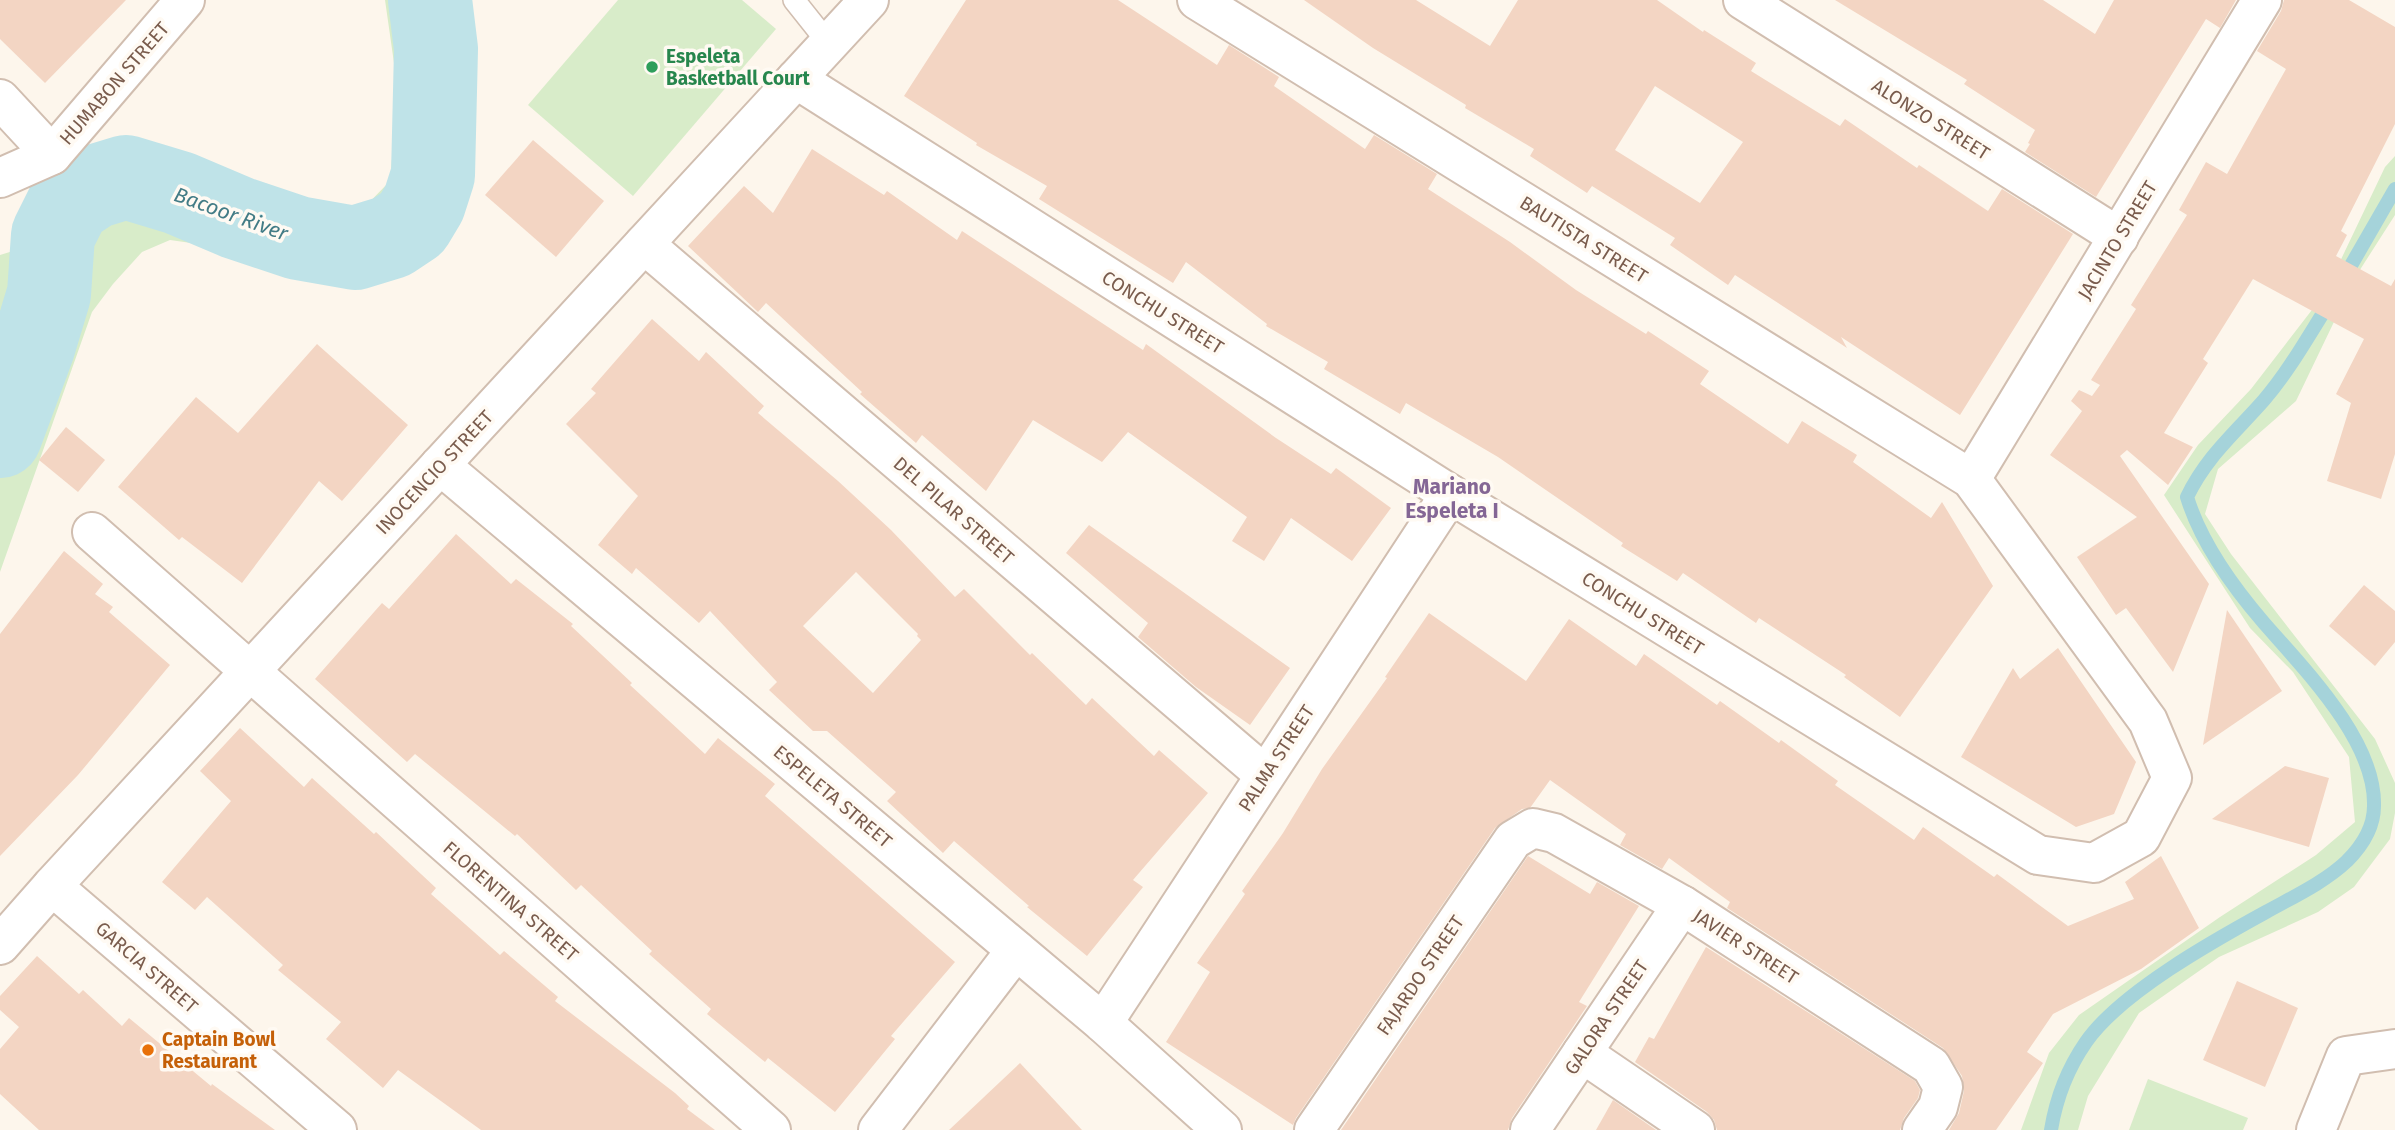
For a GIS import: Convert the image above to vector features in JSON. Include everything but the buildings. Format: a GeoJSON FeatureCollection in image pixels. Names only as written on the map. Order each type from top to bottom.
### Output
{"type":"FeatureCollection","features":[{"type":"Feature","properties":{"kind":"street","name":"HUMABON STREET"},"geometry":{"type":"LineString","coordinates":[[0,178],[52,155],[185,0]]}},
{"type":"Feature","properties":{"kind":"street","name":"INOCENCIO STREET"},"geometry":{"type":"LineString","coordinates":[[0,945],[869,0]]}},
{"type":"Feature","properties":{"kind":"street","name":"BAUTISTA STREET"},"geometry":{"type":"LineString","coordinates":[[1197,0],[1970,479]]}},
{"type":"Feature","properties":{"kind":"street","name":"ALONZO STREET"},"geometry":{"type":"LineString","coordinates":[[1743,0],[2119,237]]}},
{"type":"Feature","properties":{"kind":"street","name":"JACINTO STREET"},"geometry":{"type":"LineString","coordinates":[[1970,479],[2262,0]]}},
{"type":"Feature","properties":{"kind":"street","name":"CONCHU STREET"},"geometry":{"type":"LineString","coordinates":[[796,79],[1450,494],[2038,855],[2094,863],[2141,837],[2172,778],[2148,720],[1970,479]]}},
{"type":"Feature","properties":{"kind":"street"},"geometry":{"type":"LineString","coordinates":[[0,99],[52,155]]}},
{"type":"Feature","properties":{"kind":"street","name":"DEL PILAR STREET"},"geometry":{"type":"LineString","coordinates":[[644,244],[1265,775]]}},
{"type":"Feature","properties":{"kind":"street","name":"ESPELETA STREET"},"geometry":{"type":"LineString","coordinates":[[440,465],[1103,1023],[1222,1130]]}},
{"type":"Feature","properties":{"kind":"street","name":"PALMA STREET"},"geometry":{"type":"LineString","coordinates":[[1103,1023],[1450,494]]}},
{"type":"Feature","properties":{"kind":"street","name":"FLORENTINA STREET"},"geometry":{"type":"LineString","coordinates":[[92,532],[771,1130]]}},
{"type":"Feature","properties":{"kind":"street","name":"JAVIER STREET"},"geometry":{"type":"LineString","coordinates":[[1533,828],[1554,833],[1682,905],[1931,1066],[1943,1087],[1938,1107],[1922,1130]]}},
{"type":"Feature","properties":{"kind":"street","name":"FAJARDO STREET"},"geometry":{"type":"LineString","coordinates":[[1314,1130],[1513,840],[1533,828]]}},
{"type":"Feature","properties":{"kind":"street","name":"GARCIA STREET"},"geometry":{"type":"LineString","coordinates":[[52,886],[337,1130]]}},
{"type":"Feature","properties":{"kind":"street","name":"GALORA STREET"},"geometry":{"type":"LineString","coordinates":[[1530,1130],[1682,905]]}},
{"type":"Feature","properties":{"kind":"street"},"geometry":{"type":"LineString","coordinates":[[878,1130],[1016,950]]}},
{"type":"Feature","properties":{"kind":"street"},"geometry":{"type":"LineString","coordinates":[[2316,1130],[2346,1056],[2395,1049]]}},
{"type":"Feature","properties":{"kind":"street"},"geometry":{"type":"LineString","coordinates":[[1581,1053],[1695,1130]]}},
{"type":"Feature","properties":{"kind":"lane"},"geometry":{"type":"LineString","coordinates":[[794,0],[829,44]]}},
{"type":"Feature","properties":{"kind":"green space"},"geometry":{"type":"Polygon","coordinates":[[[385,0],[451,0],[458,195],[451,228],[428,261],[351,278],[302,276],[198,244],[170,240],[142,252],[92,312],[0,572],[0,255],[13,251],[42,210],[93,150],[171,152],[312,205],[355,217],[390,181],[398,91],[385,0]]]}},
{"type":"Feature","properties":{"kind":"green space","name":"Espeleta Basketball Court"},"geometry":{"type":"Polygon","coordinates":[[[618,0],[742,0],[776,29],[633,196],[528,105],[618,0]]]}},
{"type":"Feature","properties":{"kind":"green space"},"geometry":{"type":"Polygon","coordinates":[[[2395,156],[2395,215],[2356,276],[2296,401],[2218,469],[2205,514],[2231,554],[2375,739],[2395,783],[2395,813],[2390,839],[2354,887],[2318,912],[2219,957],[2139,1013],[2088,1096],[2078,1130],[2021,1130],[2049,1053],[2079,1015],[2220,917],[2316,855],[2355,822],[2349,757],[2293,672],[2250,628],[2164,495],[2198,445],[2251,389],[2325,293],[2385,167],[2395,156]]]}},
{"type":"Feature","properties":{"kind":"green space"},"geometry":{"type":"Polygon","coordinates":[[[2148,1079],[2248,1118],[2243,1130],[2129,1130],[2148,1079]]]}},
{"type":"Feature","properties":{"kind":"waterway","name":"Bacoor River"},"geometry":{"type":"LineString","coordinates":[[0,436],[33,347],[49,294],[53,235],[69,203],[93,187],[126,177],[179,193],[238,218],[298,238],[355,248],[391,237],[412,223],[424,203],[433,175],[436,49],[430,0]]}},
{"type":"Feature","properties":{"kind":"waterway"},"geometry":{"type":"LineString","coordinates":[[2342,281],[2395,189]]}},
{"type":"Feature","properties":{"kind":"waterway"},"geometry":{"type":"LineString","coordinates":[[2051,1130],[2068,1073],[2086,1042],[2101,1024],[2121,1005],[2169,970],[2329,876],[2358,849],[2372,822],[2374,806],[2371,781],[2351,732],[2317,684],[2252,609],[2230,579],[2209,548],[2187,497],[2212,457],[2282,377],[2330,302]]}},
{"type":"Feature","properties":{"kind":"place","name":"Espeleta Basketball Court"},"geometry":{"type":"Point","coordinates":[652,67]}},
{"type":"Feature","properties":{"kind":"place","name":"Captain Bowl Restaurant"},"geometry":{"type":"Point","coordinates":[148,1050]}},
{"type":"Feature","properties":{"kind":"district","name":"Mariano Espeleta I"},"geometry":{"type":"Point","coordinates":[1452,499]}}]}
